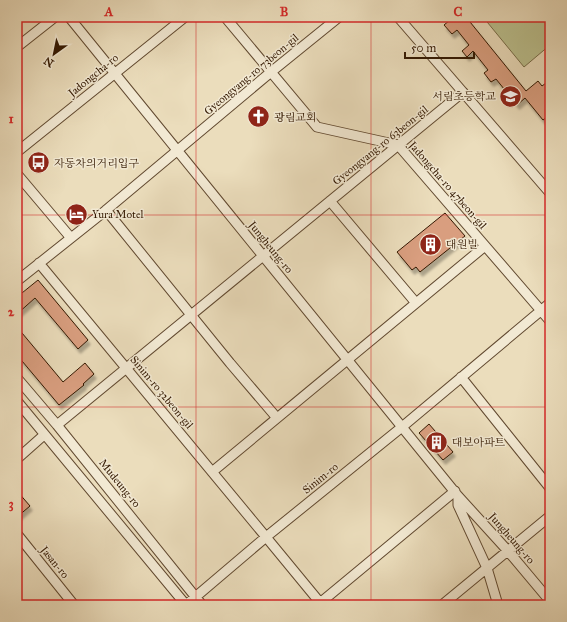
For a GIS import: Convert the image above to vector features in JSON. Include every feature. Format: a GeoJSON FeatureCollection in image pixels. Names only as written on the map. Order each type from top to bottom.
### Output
{"type":"FeatureCollection","features":[{"type":"Feature","properties":{"kind":"street"},"geometry":{"type":"LineString","coordinates":[[17,48],[55,17]]}},
{"type":"Feature","properties":{"kind":"street","name":"Jungheung-ro"},"geometry":{"type":"LineString","coordinates":[[69,17],[456,493],[550,601]]}},
{"type":"Feature","properties":{"kind":"street","name":"Jadongcha-ro"},"geometry":{"type":"LineString","coordinates":[[17,152],[185,17]]}},
{"type":"Feature","properties":{"kind":"street","name":"Jadongcha-ro 47beon-gil"},"geometry":{"type":"LineString","coordinates":[[225,17],[317,127],[398,145],[550,321]]}},
{"type":"Feature","properties":{"kind":"street","name":"Gyeongyang-ro 73beon-gil"},"geometry":{"type":"LineString","coordinates":[[17,281],[178,151],[271,72],[339,17]]}},
{"type":"Feature","properties":{"kind":"street"},"geometry":{"type":"LineString","coordinates":[[398,17],[550,193]]}},
{"type":"Feature","properties":{"kind":"street","name":"Gyeongyang-ro 63beon-gil"},"geometry":{"type":"LineString","coordinates":[[57,425],[463,92]]}},
{"type":"Feature","properties":{"kind":"street"},"geometry":{"type":"LineString","coordinates":[[17,174],[71,238]]}},
{"type":"Feature","properties":{"kind":"street","name":"Gyeongyang-ro 63beon-gil"},"geometry":{"type":"LineString","coordinates":[[330,201],[416,303]]}},
{"type":"Feature","properties":{"kind":"street"},"geometry":{"type":"LineString","coordinates":[[106,210],[230,363],[277,418]]}},
{"type":"Feature","properties":{"kind":"street"},"geometry":{"type":"LineString","coordinates":[[212,472],[485,246]]}},
{"type":"Feature","properties":{"kind":"street","name":"Sinim-ro 32beon-gil"},"geometry":{"type":"LineString","coordinates":[[39,263],[321,604]]}},
{"type":"Feature","properties":{"kind":"street","name":"Sinim-ro"},"geometry":{"type":"LineString","coordinates":[[186,605],[266,537],[402,427],[550,303]]}},
{"type":"Feature","properties":{"kind":"street","name":"Mudeung-ro"},"geometry":{"type":"LineString","coordinates":[[17,378],[57,425],[202,605]]}},
{"type":"Feature","properties":{"kind":"street"},"geometry":{"type":"LineString","coordinates":[[461,378],[550,488]]}},
{"type":"Feature","properties":{"kind":"street"},"geometry":{"type":"LineString","coordinates":[[17,401],[186,605]]}},
{"type":"Feature","properties":{"kind":"street"},"geometry":{"type":"LineString","coordinates":[[17,459],[44,435]]}},
{"type":"Feature","properties":{"kind":"street"},"geometry":{"type":"LineString","coordinates":[[321,604],[390,545],[456,493],[458,505],[487,568],[498,605]]}},
{"type":"Feature","properties":{"kind":"street"},"geometry":{"type":"LineString","coordinates":[[442,605],[550,516]]}},
{"type":"Feature","properties":{"kind":"street","name":"Jasan-ro"},"geometry":{"type":"LineString","coordinates":[[17,534],[74,605]]}},
{"type":"Feature","properties":{"kind":"green space"},"geometry":{"type":"Polygon","coordinates":[[[483,17],[550,17],[550,45],[524,67],[483,17]]]}},
{"type":"Feature","properties":{"kind":"building"},"geometry":{"type":"Polygon","coordinates":[[[447,17],[466,17],[526,91],[538,81],[542,86],[550,80],[550,115],[543,120],[525,98],[517,105],[496,79],[491,82],[484,73],[488,70],[473,51],[467,57],[462,51],[469,45],[457,30],[452,34],[444,25],[450,20],[447,17]]]}},
{"type":"Feature","properties":{"kind":"building","name":"대원빌"},"geometry":{"type":"Polygon","coordinates":[[[445,213],[465,236],[420,272],[416,267],[412,270],[397,252],[445,213]]]}},
{"type":"Feature","properties":{"kind":"building"},"geometry":{"type":"Polygon","coordinates":[[[38,280],[88,340],[78,349],[35,298],[17,314],[17,297],[38,280]]]}},
{"type":"Feature","properties":{"kind":"building"},"geometry":{"type":"Polygon","coordinates":[[[17,327],[63,382],[85,363],[94,374],[83,384],[84,385],[59,405],[17,355],[17,327]]]}},
{"type":"Feature","properties":{"kind":"building","name":"대보아파트"},"geometry":{"type":"Polygon","coordinates":[[[429,424],[453,452],[443,460],[419,433],[429,424]]]}},
{"type":"Feature","properties":{"kind":"building"},"geometry":{"type":"Polygon","coordinates":[[[17,491],[30,506],[17,517],[17,491]]]}},
{"type":"Feature","properties":{"kind":"place","name":"서림초등학교"},"geometry":{"type":"Point","coordinates":[511,96]}},
{"type":"Feature","properties":{"kind":"place","name":"광림교회"},"geometry":{"type":"Point","coordinates":[258,117]}},
{"type":"Feature","properties":{"kind":"place","name":"자동차의거리입구"},"geometry":{"type":"Point","coordinates":[39,163]}},
{"type":"Feature","properties":{"kind":"place","name":"Yura Motel"},"geometry":{"type":"Point","coordinates":[77,214]}},
{"type":"Feature","properties":{"kind":"place","name":"대원빌"},"geometry":{"type":"Point","coordinates":[431,244]}},
{"type":"Feature","properties":{"kind":"place","name":"대보아파트"},"geometry":{"type":"Point","coordinates":[436,442]}}]}
